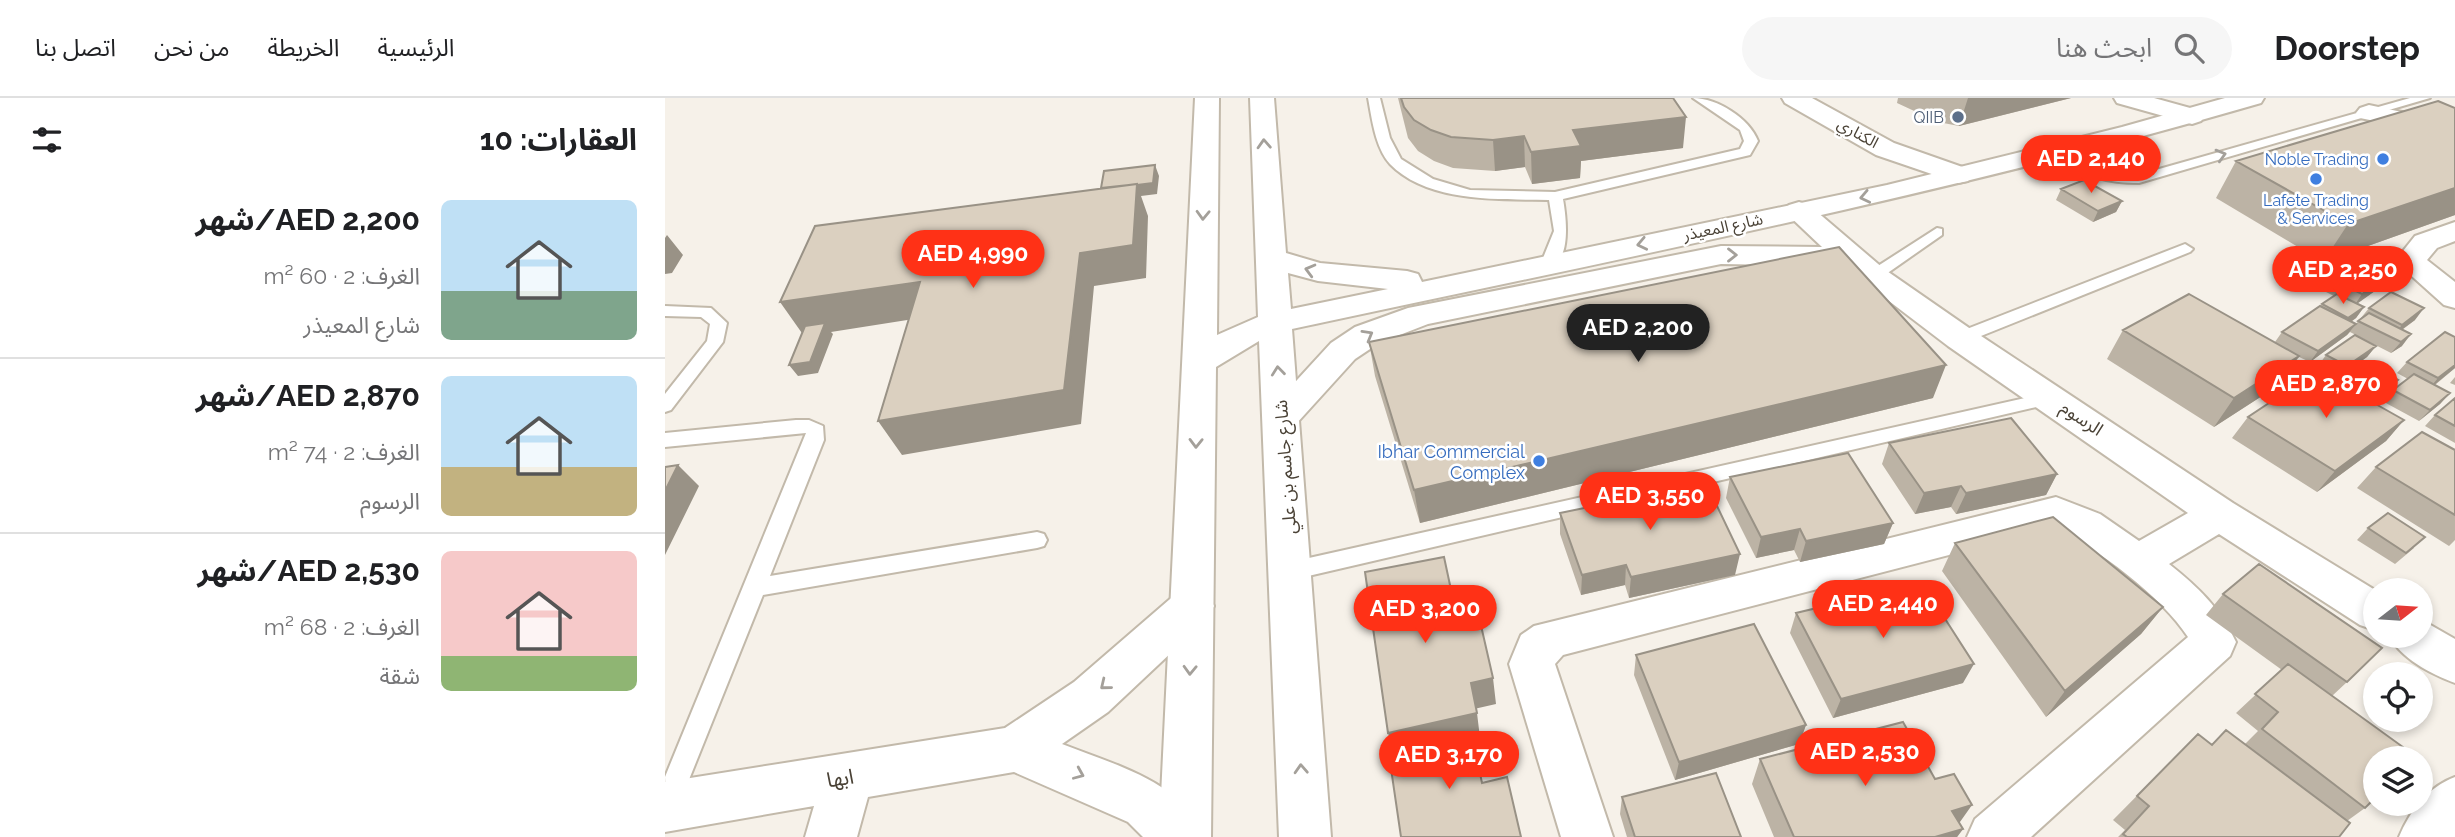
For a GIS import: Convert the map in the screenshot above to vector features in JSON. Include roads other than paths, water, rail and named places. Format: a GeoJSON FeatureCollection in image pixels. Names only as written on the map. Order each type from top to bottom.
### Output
{"type":"FeatureCollection","features":[{"type":"Feature","properties":{"kind":"street"},"geometry":{"type":"LineString","coordinates":[[1185,837],[1207,98]]}},
{"type":"Feature","properties":{"kind":"street","name":"شارع جاسم بن علي"},"geometry":{"type":"LineString","coordinates":[[1262,98],[1273,323],[1283,415],[1305,837]]}},
{"type":"Feature","properties":{"kind":"street","name":"الكناري"},"geometry":{"type":"LineString","coordinates":[[1794,98],[1885,149],[1958,176]]}},
{"type":"Feature","properties":{"kind":"street"},"geometry":{"type":"LineString","coordinates":[[2113,98],[2140,130]]}},
{"type":"Feature","properties":{"kind":"street"},"geometry":{"type":"LineString","coordinates":[[2126,98],[2192,116]]}},
{"type":"Feature","properties":{"kind":"street","name":"شارع المعيذر"},"geometry":{"type":"LineString","coordinates":[[1198,362],[1233,340],[1273,323],[1958,176],[2075,148],[2252,98]]}},
{"type":"Feature","properties":{"kind":"street"},"geometry":{"type":"LineString","coordinates":[[2421,99],[2424,114],[2452,135]]}},
{"type":"Feature","properties":{"kind":"street"},"geometry":{"type":"LineString","coordinates":[[2369,113],[2406,119],[2452,135]]}},
{"type":"Feature","properties":{"kind":"street","name":"الكناري"},"geometry":{"type":"LineString","coordinates":[[1885,149],[1912,186]]}},
{"type":"Feature","properties":{"kind":"street","name":"الرسوم"},"geometry":{"type":"LineString","coordinates":[[1798,211],[1862,267],[1960,338],[2219,514],[2363,604]]}},
{"type":"Feature","properties":{"kind":"street"},"geometry":{"type":"LineString","coordinates":[[2455,230],[2426,242],[2410,261],[2455,298]]}},
{"type":"Feature","properties":{"kind":"street","name":"شارع المعيذر"},"geometry":{"type":"LineString","coordinates":[[1283,415],[1343,351],[1367,335],[1420,315],[1721,255],[1862,267]]}},
{"type":"Feature","properties":{"kind":"street"},"geometry":{"type":"LineString","coordinates":[[1270,258],[1346,277],[1451,284]]}},
{"type":"Feature","properties":{"kind":"street"},"geometry":{"type":"LineString","coordinates":[[1587,837],[1532,664],[1537,649],[1550,639],[2056,512],[2086,525],[2138,562],[2195,611],[2207,626],[2214,642],[1993,837]]}},
{"type":"Feature","properties":{"kind":"street"},"geometry":{"type":"LineString","coordinates":[[2138,562],[2219,514]]}},
{"type":"Feature","properties":{"kind":"street","name":"ابها"},"geometry":{"type":"LineString","coordinates":[[665,807],[1015,749],[1091,697],[1192,606]]}},
{"type":"Feature","properties":{"kind":"street"},"geometry":{"type":"LineString","coordinates":[[2431,648],[2455,663]]}},
{"type":"Feature","properties":{"kind":"street"},"geometry":{"type":"LineString","coordinates":[[1015,749],[1128,796],[1146,806],[1180,837]]}},
{"type":"Feature","properties":{"kind":"street"},"geometry":{"type":"LineString","coordinates":[[831,837],[848,777]]}},
{"type":"Feature","properties":{"kind":"street"},"geometry":{"type":"LineString","coordinates":[[2425,837],[2455,801]]}},
{"type":"Feature","properties":{"kind":"lane"},"geometry":{"type":"LineString","coordinates":[[1374,98],[1383,138],[1395,161],[1428,182],[1469,194],[1555,196],[1745,152],[1751,141],[1746,128],[1699,98]]}},
{"type":"Feature","properties":{"kind":"lane"},"geometry":{"type":"LineString","coordinates":[[2075,148],[2073,155],[2090,171],[2123,179],[2139,178],[2421,99]]}},
{"type":"Feature","properties":{"kind":"lane"},"geometry":{"type":"LineString","coordinates":[[1549,264],[1561,231],[1555,196]]}},
{"type":"Feature","properties":{"kind":"lane"},"geometry":{"type":"LineString","coordinates":[[1862,267],[1937,232]]}},
{"type":"Feature","properties":{"kind":"lane"},"geometry":{"type":"LineString","coordinates":[[1960,338],[2185,249]]}},
{"type":"Feature","properties":{"kind":"lane"},"geometry":{"type":"LineString","coordinates":[[665,311],[705,312],[719,323],[715,342],[665,406]]}},
{"type":"Feature","properties":{"kind":"lane"},"geometry":{"type":"LineString","coordinates":[[1291,571],[2052,398]]}},
{"type":"Feature","properties":{"kind":"lane"},"geometry":{"type":"LineString","coordinates":[[665,440],[796,426],[809,426],[816,431],[815,440],[756,587],[665,807]]}},
{"type":"Feature","properties":{"kind":"lane"},"geometry":{"type":"LineString","coordinates":[[756,587],[1037,540]]}},
{"type":"Feature","properties":{"kind":"place","name":"QIIB"},"geometry":{"type":"Point","coordinates":[1958,117]}},
{"type":"Feature","properties":{"kind":"place","name":"Noble Trading"},"geometry":{"type":"Point","coordinates":[2383,159]}},
{"type":"Feature","properties":{"kind":"place","name":"Lafete Trading & Services"},"geometry":{"type":"Point","coordinates":[2316,179]}},
{"type":"Feature","properties":{"kind":"place","name":"Ibhar Commercial Complex"},"geometry":{"type":"Point","coordinates":[1539,461]}}]}
